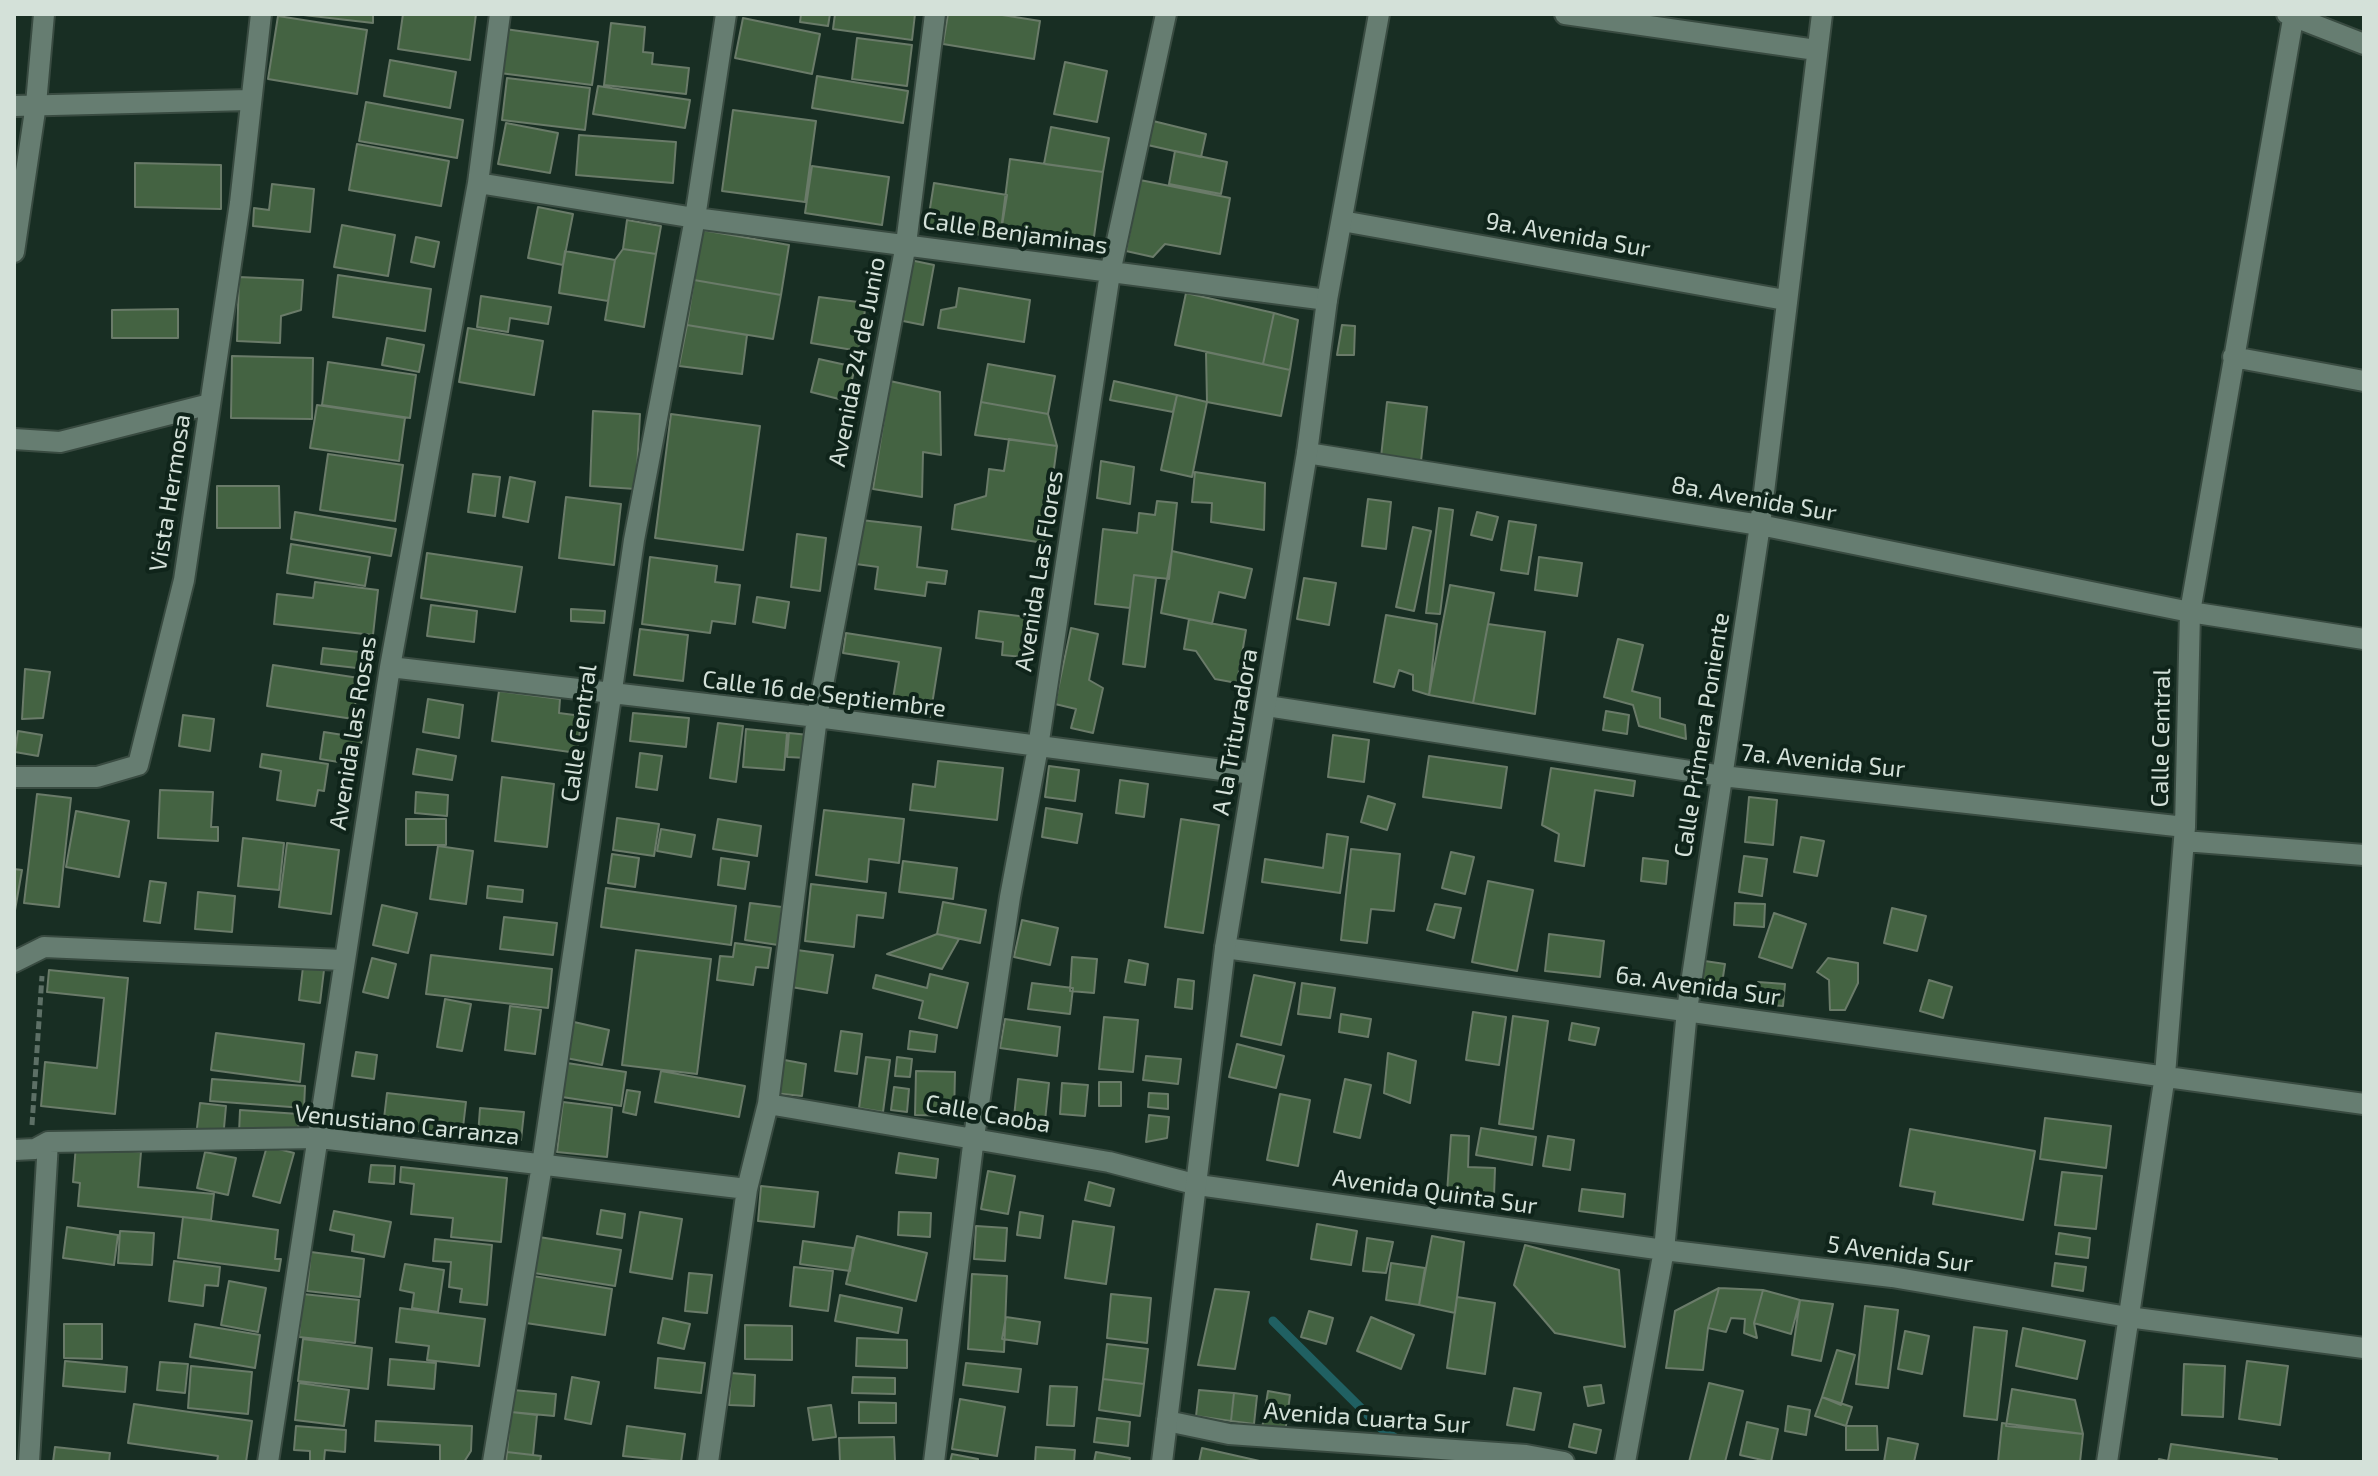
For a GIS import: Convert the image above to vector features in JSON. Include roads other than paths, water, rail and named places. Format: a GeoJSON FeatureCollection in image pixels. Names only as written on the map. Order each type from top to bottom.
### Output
{"type":"FeatureCollection","features":[{"type":"Feature","properties":{"kind":"street"},"geometry":{"type":"LineString","coordinates":[[14,252],[36,104],[44,14]]}},
{"type":"Feature","properties":{"kind":"street","name":"Vista Hermosa"},"geometry":{"type":"LineString","coordinates":[[14,777],[97,777],[138,765],[184,580],[240,203],[249,100],[261,14]]}},
{"type":"Feature","properties":{"kind":"street","name":"Avenida las Rosas"},"geometry":{"type":"LineString","coordinates":[[268,1462],[320,1138],[343,960],[390,667],[478,183],[500,14]]}},
{"type":"Feature","properties":{"kind":"street","name":"Calle Central"},"geometry":{"type":"LineString","coordinates":[[493,1462],[542,1165],[634,540],[695,218],[726,14]]}},
{"type":"Feature","properties":{"kind":"street","name":"Avenida 24 de Junio"},"geometry":{"type":"LineString","coordinates":[[708,1462],[747,1189],[768,1104],[817,717],[906,244],[935,14]]}},
{"type":"Feature","properties":{"kind":"street","name":"Avenida Las Flores"},"geometry":{"type":"LineString","coordinates":[[934,1462],[974,1137],[1010,897],[1038,747],[1110,273],[1166,14]]}},
{"type":"Feature","properties":{"kind":"street","name":"A la Trituradora"},"geometry":{"type":"LineString","coordinates":[[1162,1462],[1225,948],[1307,453],[1327,300],[1379,14]]}},
{"type":"Feature","properties":{"kind":"street"},"geometry":{"type":"LineString","coordinates":[[1565,14],[1816,50]]}},
{"type":"Feature","properties":{"kind":"street","name":"Calle Primera Poniente"},"geometry":{"type":"LineString","coordinates":[[1625,1462],[1664,1250],[1687,1010],[1760,525],[1822,14]]}},
{"type":"Feature","properties":{"kind":"street"},"geometry":{"type":"LineString","coordinates":[[2290,16],[2364,44]]}},
{"type":"Feature","properties":{"kind":"street","name":"Calle Central"},"geometry":{"type":"LineString","coordinates":[[2107,1462],[2165,1075],[2185,834],[2190,612],[2290,16]]}},
{"type":"Feature","properties":{"kind":"street"},"geometry":{"type":"LineString","coordinates":[[14,106],[249,100]]}},
{"type":"Feature","properties":{"kind":"street","name":"Calle Benjaminas"},"geometry":{"type":"LineString","coordinates":[[478,183],[695,218],[1327,300]]}},
{"type":"Feature","properties":{"kind":"street","name":"9a. Avenida Sur"},"geometry":{"type":"LineString","coordinates":[[1342,221],[1785,300]]}},
{"type":"Feature","properties":{"kind":"street"},"geometry":{"type":"LineString","coordinates":[[2233,357],[2364,381]]}},
{"type":"Feature","properties":{"kind":"street"},"geometry":{"type":"LineString","coordinates":[[14,439],[60,442],[210,404]]}},
{"type":"Feature","properties":{"kind":"street","name":"8a. Avenida Sur"},"geometry":{"type":"LineString","coordinates":[[1307,453],[1760,525],[2190,612],[2364,639]]}},
{"type":"Feature","properties":{"kind":"street","name":"Calle 16 de Septiembre"},"geometry":{"type":"LineString","coordinates":[[390,667],[817,717],[1253,774]]}},
{"type":"Feature","properties":{"kind":"street","name":"7a. Avenida Sur"},"geometry":{"type":"LineString","coordinates":[[1267,706],[1722,776],[2364,855]]}},
{"type":"Feature","properties":{"kind":"street"},"geometry":{"type":"LineString","coordinates":[[14,962],[44,947],[343,960]]}},
{"type":"Feature","properties":{"kind":"street","name":"6a. Avenida Sur"},"geometry":{"type":"LineString","coordinates":[[1225,948],[2364,1104]]}},
{"type":"Feature","properties":{"kind":"street","name":"Calle Caoba"},"geometry":{"type":"LineString","coordinates":[[768,1104],[1109,1162],[1198,1185]]}},
{"type":"Feature","properties":{"kind":"street","name":"Venustiano Carranza"},"geometry":{"type":"LineString","coordinates":[[14,1150],[35,1149],[48,1142],[320,1138],[747,1189]]}},
{"type":"Feature","properties":{"kind":"street"},"geometry":{"type":"LineString","coordinates":[[29,1462],[48,1142]]}},
{"type":"Feature","properties":{"kind":"street","name":"Avenida Quinta Sur"},"geometry":{"type":"LineString","coordinates":[[1198,1185],[1664,1250]]}},
{"type":"Feature","properties":{"kind":"street","name":"5 Avenida Sur"},"geometry":{"type":"LineString","coordinates":[[1664,1250],[1892,1277],[2128,1317]]}},
{"type":"Feature","properties":{"kind":"street"},"geometry":{"type":"LineString","coordinates":[[2128,1317],[2364,1348]]}},
{"type":"Feature","properties":{"kind":"street","name":"Avenida Cuarta Sur"},"geometry":{"type":"LineString","coordinates":[[1167,1421],[1229,1434],[1526,1455],[1564,1462]]}},
{"type":"Feature","properties":{"kind":"waterway"},"geometry":{"type":"LineString","coordinates":[[1273,1321],[1384,1431],[1402,1442]]}},
{"type":"Feature","properties":{"kind":"waterway"},"geometry":{"type":"LineString","coordinates":[[1421,1453],[1436,1462]]}}]}
